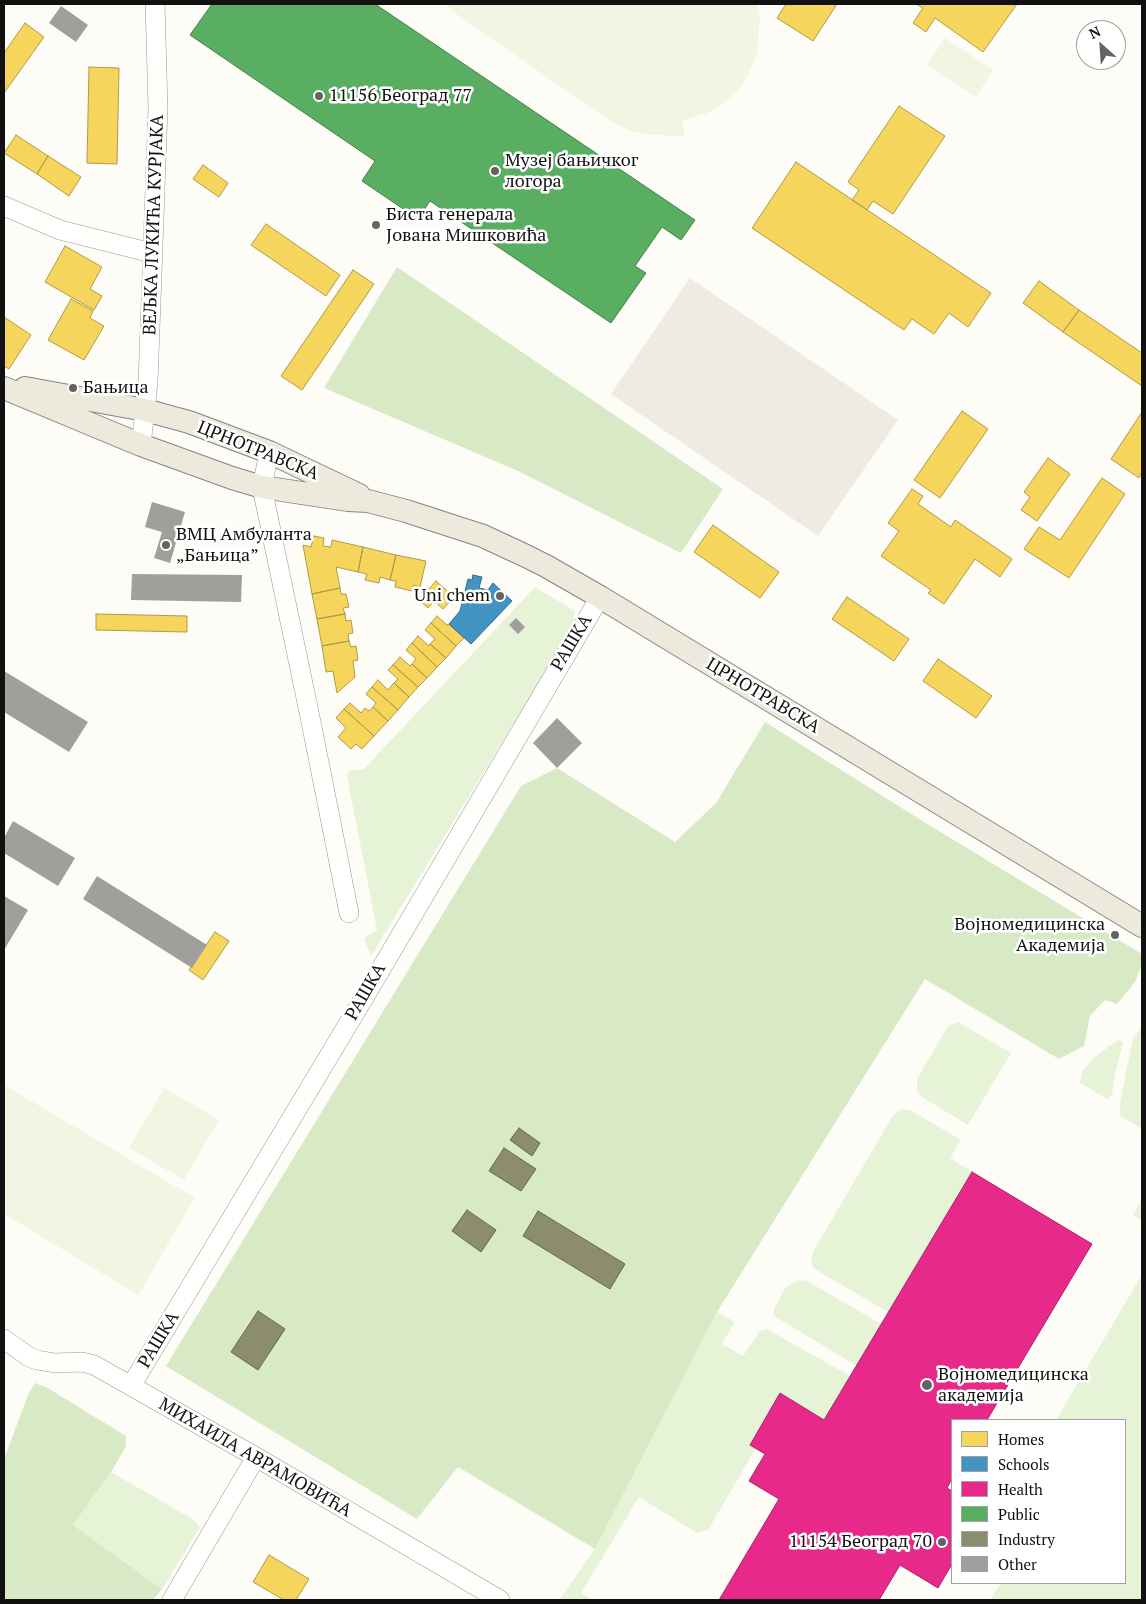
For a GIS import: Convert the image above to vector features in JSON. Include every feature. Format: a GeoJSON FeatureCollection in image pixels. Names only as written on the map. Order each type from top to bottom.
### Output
{"type":"FeatureCollection","features":[{"type":"Feature","properties":{"kind":"main road","name":"ЦРНОТРАВСКА"},"geometry":{"type":"LineString","coordinates":[[4,384],[145,410],[189,422],[269,452],[352,491],[368,501]]}},
{"type":"Feature","properties":{"kind":"main road","name":"ЦРНОТРАВСКА"},"geometry":{"type":"LineString","coordinates":[[4,388],[140,445],[205,469],[262,487],[368,501],[483,536],[546,566],[600,597],[1142,926]]}},
{"type":"Feature","properties":{"kind":"street","name":"ВЕЉКА ЛУКИЋА КУРЈАКА"},"geometry":{"type":"LineString","coordinates":[[140,445],[145,410],[150,339],[158,108],[155,4]]}},
{"type":"Feature","properties":{"kind":"street"},"geometry":{"type":"LineString","coordinates":[[4,206],[60,230],[152,253]]}},
{"type":"Feature","properties":{"kind":"street"},"geometry":{"type":"LineString","coordinates":[[269,452],[262,487],[349,913]]}},
{"type":"Feature","properties":{"kind":"street","name":"РАШКА"},"geometry":{"type":"LineString","coordinates":[[131,1386],[368,991],[600,597]]}},
{"type":"Feature","properties":{"kind":"street","name":"МИХАИЛА АВРАМОВИЋА"},"geometry":{"type":"LineString","coordinates":[[4,1339],[37,1360],[55,1363],[88,1363],[256,1457],[500,1600]]}},
{"type":"Feature","properties":{"kind":"street"},"geometry":{"type":"LineString","coordinates":[[172,1600],[256,1457]]}},
{"type":"Feature","properties":{"kind":"green space"},"geometry":{"type":"Polygon","coordinates":[[[446,4],[757,4],[760,17],[757,54],[749,73],[738,91],[707,113],[683,120],[684,136],[633,132],[607,119],[459,16],[446,4]]]}},
{"type":"Feature","properties":{"kind":"green space"},"geometry":{"type":"Polygon","coordinates":[[[945,38],[993,70],[976,97],[927,65],[945,38]]]}},
{"type":"Feature","properties":{"kind":"green space"},"geometry":{"type":"Polygon","coordinates":[[[397,267],[723,489],[681,553],[518,471],[324,388],[397,267]]]}},
{"type":"Feature","properties":{"kind":"green space"},"geometry":{"type":"Polygon","coordinates":[[[535,587],[575,611],[571,630],[371,956],[364,938],[377,930],[347,776],[349,771],[364,769],[535,587]]]}},
{"type":"Feature","properties":{"kind":"green space"},"geometry":{"type":"Polygon","coordinates":[[[765,722],[924,822],[1142,954],[1142,965],[1135,982],[1117,1004],[1105,1000],[1090,1016],[1084,1046],[1059,1059],[925,979],[717,1312],[595,1549],[458,1467],[417,1519],[166,1366],[521,786],[557,768],[675,842],[716,803],[765,722]]]}},
{"type":"Feature","properties":{"kind":"green space"},"geometry":{"type":"Polygon","coordinates":[[[958,1022],[1011,1053],[968,1125],[922,1097],[917,1091],[917,1079],[948,1026],[958,1022]]]}},
{"type":"Feature","properties":{"kind":"green space"},"geometry":{"type":"Polygon","coordinates":[[[1142,1027],[1142,1129],[1120,1116],[1120,1103],[1133,1038],[1142,1027]]]}},
{"type":"Feature","properties":{"kind":"green space"},"geometry":{"type":"Polygon","coordinates":[[[1119,1039],[1123,1043],[1112,1094],[1107,1099],[1080,1083],[1082,1071],[1096,1056],[1119,1039]]]}},
{"type":"Feature","properties":{"kind":"green space"},"geometry":{"type":"Polygon","coordinates":[[[4,1085],[195,1198],[138,1295],[4,1214],[4,1085]]]}},
{"type":"Feature","properties":{"kind":"green space"},"geometry":{"type":"Polygon","coordinates":[[[164,1088],[219,1120],[184,1180],[129,1148],[164,1088]]]}},
{"type":"Feature","properties":{"kind":"green space"},"geometry":{"type":"Polygon","coordinates":[[[902,1109],[910,1110],[961,1140],[950,1158],[972,1172],[888,1312],[813,1268],[811,1259],[814,1250],[894,1114],[902,1109]]]}},
{"type":"Feature","properties":{"kind":"green space"},"geometry":{"type":"Polygon","coordinates":[[[1142,1199],[1142,1217],[1141,1220],[1133,1215],[1142,1199]]]}},
{"type":"Feature","properties":{"kind":"green space"},"geometry":{"type":"Polygon","coordinates":[[[1140,1278],[1142,1280],[1142,1600],[990,1600],[1000,1584],[1126,1584],[1126,1419],[1057,1419],[1140,1278]]]}},
{"type":"Feature","properties":{"kind":"green space"},"geometry":{"type":"Polygon","coordinates":[[[798,1280],[807,1281],[881,1324],[857,1366],[774,1316],[774,1309],[786,1287],[798,1280]]]}},
{"type":"Feature","properties":{"kind":"green space"},"geometry":{"type":"Polygon","coordinates":[[[717,1312],[735,1322],[722,1344],[743,1356],[760,1331],[767,1329],[850,1376],[824,1420],[780,1394],[750,1444],[756,1448],[708,1530],[697,1533],[639,1497],[581,1593],[593,1600],[559,1600],[595,1549],[717,1312]]]}},
{"type":"Feature","properties":{"kind":"green space"},"geometry":{"type":"Polygon","coordinates":[[[35,1383],[46,1387],[126,1436],[126,1446],[111,1472],[73,1525],[162,1589],[153,1600],[4,1600],[4,1459],[28,1395],[35,1383]]]}},
{"type":"Feature","properties":{"kind":"green space"},"geometry":{"type":"Polygon","coordinates":[[[111,1472],[194,1520],[200,1528],[162,1589],[73,1525],[111,1472]]]}},
{"type":"Feature","properties":{"kind":"shaded area"},"geometry":{"type":"Polygon","coordinates":[[[690,278],[898,420],[818,536],[611,394],[690,278]]]}},
{"type":"Feature","properties":{"kind":"building: Homes"},"geometry":{"type":"Polygon","coordinates":[[[786,4],[837,4],[813,41],[777,18],[786,4]]]}},
{"type":"Feature","properties":{"kind":"building: Homes"},"geometry":{"type":"Polygon","coordinates":[[[916,4],[1017,4],[983,52],[935,18],[926,32],[913,23],[923,8],[916,4]]]}},
{"type":"Feature","properties":{"kind":"building: Homes"},"geometry":{"type":"Polygon","coordinates":[[[25,23],[44,37],[4,93],[4,53],[25,23]]]}},
{"type":"Feature","properties":{"kind":"building: Homes"},"geometry":{"type":"Polygon","coordinates":[[[89,67],[119,68],[117,164],[87,163],[89,67]]]}},
{"type":"Feature","properties":{"kind":"building: Homes"},"geometry":{"type":"Polygon","coordinates":[[[899,106],[945,136],[893,214],[873,201],[867,210],[852,200],[859,190],[848,182],[899,106]]]}},
{"type":"Feature","properties":{"kind":"building: Homes"},"geometry":{"type":"Polygon","coordinates":[[[16,135],[48,156],[37,174],[4,153],[16,135]]]}},
{"type":"Feature","properties":{"kind":"building: Homes"},"geometry":{"type":"Polygon","coordinates":[[[48,156],[81,177],[69,196],[37,174],[48,156]]]}},
{"type":"Feature","properties":{"kind":"building: Homes"},"geometry":{"type":"Polygon","coordinates":[[[796,162],[991,293],[968,327],[949,313],[934,334],[912,319],[904,330],[752,228],[796,162]]]}},
{"type":"Feature","properties":{"kind":"building: Homes"},"geometry":{"type":"Polygon","coordinates":[[[203,165],[228,183],[219,197],[193,179],[203,165]]]}},
{"type":"Feature","properties":{"kind":"building: Homes"},"geometry":{"type":"Polygon","coordinates":[[[266,224],[340,275],[326,296],[251,245],[266,224]]]}},
{"type":"Feature","properties":{"kind":"building: Homes"},"geometry":{"type":"Polygon","coordinates":[[[65,246],[102,267],[90,289],[102,296],[94,310],[45,282],[65,246]]]}},
{"type":"Feature","properties":{"kind":"building: Homes"},"geometry":{"type":"Polygon","coordinates":[[[353,270],[374,284],[302,390],[281,376],[353,270]]]}},
{"type":"Feature","properties":{"kind":"building: Homes"},"geometry":{"type":"Polygon","coordinates":[[[1039,281],[1079,310],[1063,332],[1023,303],[1039,281]]]}},
{"type":"Feature","properties":{"kind":"building: Homes"},"geometry":{"type":"Polygon","coordinates":[[[71,299],[93,311],[90,318],[104,326],[84,360],[48,340],[71,299]]]}},
{"type":"Feature","properties":{"kind":"building: Homes"},"geometry":{"type":"Polygon","coordinates":[[[1079,310],[1142,353],[1142,386],[1063,332],[1079,310]]]}},
{"type":"Feature","properties":{"kind":"building: Homes"},"geometry":{"type":"Polygon","coordinates":[[[4,317],[31,335],[9,369],[4,366],[4,317]]]}},
{"type":"Feature","properties":{"kind":"building: Homes"},"geometry":{"type":"Polygon","coordinates":[[[962,411],[988,429],[940,498],[914,480],[962,411]]]}},
{"type":"Feature","properties":{"kind":"building: Homes"},"geometry":{"type":"Polygon","coordinates":[[[1142,412],[1142,472],[1139,478],[1111,459],[1142,412]]]}},
{"type":"Feature","properties":{"kind":"building: Homes"},"geometry":{"type":"Polygon","coordinates":[[[1048,458],[1070,474],[1037,521],[1021,510],[1030,497],[1024,492],[1048,458]]]}},
{"type":"Feature","properties":{"kind":"building: Homes"},"geometry":{"type":"Polygon","coordinates":[[[1102,478],[1125,494],[1069,578],[1024,549],[1039,527],[1060,540],[1102,478]]]}},
{"type":"Feature","properties":{"kind":"building: Homes"},"geometry":{"type":"Polygon","coordinates":[[[912,489],[923,496],[918,504],[951,527],[955,520],[1012,559],[1000,577],[975,559],[944,604],[928,593],[931,590],[881,556],[899,531],[888,523],[912,489]]]}},
{"type":"Feature","properties":{"kind":"building: Homes"},"geometry":{"type":"Polygon","coordinates":[[[713,525],[779,572],[760,598],[694,552],[713,525]]]}},
{"type":"Feature","properties":{"kind":"building: Homes"},"geometry":{"type":"Polygon","coordinates":[[[314,536],[324,538],[323,546],[331,547],[332,540],[363,547],[358,572],[336,567],[340,588],[312,594],[303,545],[311,547],[314,536]]]}},
{"type":"Feature","properties":{"kind":"building: Homes"},"geometry":{"type":"Polygon","coordinates":[[[363,547],[396,555],[390,580],[380,577],[379,583],[365,580],[367,574],[358,572],[363,547]]]}},
{"type":"Feature","properties":{"kind":"building: Homes"},"geometry":{"type":"Polygon","coordinates":[[[396,555],[426,561],[420,587],[413,585],[412,591],[395,587],[396,581],[390,580],[396,555]]]}},
{"type":"Feature","properties":{"kind":"building: Homes"},"geometry":{"type":"Polygon","coordinates":[[[436,581],[454,597],[443,609],[434,601],[428,608],[419,600],[436,581]]]}},
{"type":"Feature","properties":{"kind":"building: Homes"},"geometry":{"type":"Polygon","coordinates":[[[340,588],[341,594],[346,594],[349,607],[343,608],[345,614],[317,619],[312,594],[340,588]]]}},
{"type":"Feature","properties":{"kind":"building: Homes"},"geometry":{"type":"Polygon","coordinates":[[[847,597],[909,639],[894,661],[832,619],[847,597]]]}},
{"type":"Feature","properties":{"kind":"building: Homes"},"geometry":{"type":"Polygon","coordinates":[[[96,614],[187,616],[187,632],[96,630],[96,614]]]}},
{"type":"Feature","properties":{"kind":"building: Homes"},"geometry":{"type":"Polygon","coordinates":[[[345,614],[346,621],[351,620],[353,633],[348,634],[349,641],[322,646],[317,619],[345,614]]]}},
{"type":"Feature","properties":{"kind":"building: Homes"},"geometry":{"type":"Polygon","coordinates":[[[437,616],[464,638],[456,646],[431,623],[437,616]]]}},
{"type":"Feature","properties":{"kind":"building: Homes"},"geometry":{"type":"Polygon","coordinates":[[[431,623],[456,646],[446,658],[430,644],[435,639],[425,630],[431,623]]]}},
{"type":"Feature","properties":{"kind":"building: Homes"},"geometry":{"type":"Polygon","coordinates":[[[418,636],[446,658],[437,667],[412,643],[418,636]]]}},
{"type":"Feature","properties":{"kind":"building: Homes"},"geometry":{"type":"Polygon","coordinates":[[[349,641],[351,647],[356,646],[358,660],[353,661],[355,677],[337,693],[333,671],[326,672],[322,646],[349,641]]]}},
{"type":"Feature","properties":{"kind":"building: Homes"},"geometry":{"type":"Polygon","coordinates":[[[412,643],[437,667],[427,678],[412,664],[416,659],[406,650],[412,643]]]}},
{"type":"Feature","properties":{"kind":"building: Homes"},"geometry":{"type":"Polygon","coordinates":[[[400,657],[410,666],[412,664],[427,678],[418,687],[393,665],[400,657]]]}},
{"type":"Feature","properties":{"kind":"building: Homes"},"geometry":{"type":"Polygon","coordinates":[[[938,659],[992,696],[976,718],[923,681],[938,659]]]}},
{"type":"Feature","properties":{"kind":"building: Homes"},"geometry":{"type":"Polygon","coordinates":[[[393,665],[418,687],[409,697],[394,683],[398,679],[388,670],[393,665]]]}},
{"type":"Feature","properties":{"kind":"building: Homes"},"geometry":{"type":"Polygon","coordinates":[[[378,680],[388,690],[394,683],[409,697],[398,710],[372,687],[378,680]]]}},
{"type":"Feature","properties":{"kind":"building: Homes"},"geometry":{"type":"Polygon","coordinates":[[[372,687],[398,710],[388,721],[373,707],[376,703],[366,694],[372,687]]]}},
{"type":"Feature","properties":{"kind":"building: Homes"},"geometry":{"type":"Polygon","coordinates":[[[350,703],[361,713],[365,708],[369,711],[373,707],[388,721],[374,736],[344,709],[350,703]]]}},
{"type":"Feature","properties":{"kind":"building: Homes"},"geometry":{"type":"Polygon","coordinates":[[[344,709],[374,736],[362,749],[356,744],[351,749],[338,737],[346,728],[336,718],[344,709]]]}},
{"type":"Feature","properties":{"kind":"building: Homes"},"geometry":{"type":"Polygon","coordinates":[[[215,932],[229,941],[203,980],[189,970],[215,932]]]}},
{"type":"Feature","properties":{"kind":"building: Homes"},"geometry":{"type":"Polygon","coordinates":[[[269,1555],[309,1579],[296,1600],[284,1600],[253,1582],[269,1555]]]}},
{"type":"Feature","properties":{"kind":"building: Schools"},"geometry":{"type":"Polygon","coordinates":[[[473,575],[482,577],[479,588],[488,590],[493,583],[512,601],[471,644],[449,624],[460,611],[468,579],[472,580],[473,575]]]}},
{"type":"Feature","properties":{"kind":"building: Health","name":"Војномедицинска академија"},"geometry":{"type":"Polygon","coordinates":[[[972,1172],[1092,1244],[988,1419],[951,1419],[951,1481],[947,1488],[951,1490],[951,1566],[938,1588],[900,1565],[879,1600],[719,1600],[779,1499],[749,1481],[765,1454],[750,1445],[780,1393],[824,1420],[972,1172]]]}},
{"type":"Feature","properties":{"kind":"building: Public","name":"Музеј бањичког логора"},"geometry":{"type":"Polygon","coordinates":[[[212,4],[375,4],[695,220],[681,240],[662,227],[635,266],[646,273],[611,323],[430,201],[418,219],[362,181],[375,161],[190,35],[212,4]]]}},
{"type":"Feature","properties":{"kind":"building: Industry"},"geometry":{"type":"Polygon","coordinates":[[[519,1128],[540,1143],[532,1156],[510,1140],[519,1128]]]}},
{"type":"Feature","properties":{"kind":"building: Industry"},"geometry":{"type":"Polygon","coordinates":[[[504,1148],[536,1169],[521,1191],[489,1171],[504,1148]]]}},
{"type":"Feature","properties":{"kind":"building: Industry"},"geometry":{"type":"Polygon","coordinates":[[[467,1210],[496,1230],[481,1252],[452,1231],[467,1210]]]}},
{"type":"Feature","properties":{"kind":"building: Industry"},"geometry":{"type":"Polygon","coordinates":[[[538,1211],[625,1264],[610,1289],[523,1236],[538,1211]]]}},
{"type":"Feature","properties":{"kind":"building: Industry"},"geometry":{"type":"Polygon","coordinates":[[[258,1311],[285,1329],[258,1370],[231,1352],[258,1311]]]}},
{"type":"Feature","properties":{"kind":"building: Other"},"geometry":{"type":"Polygon","coordinates":[[[61,6],[88,25],[76,42],[49,23],[61,6]]]}},
{"type":"Feature","properties":{"kind":"building: Other","name":"ВМЦ Амбуланта „Бањица”"},"geometry":{"type":"Polygon","coordinates":[[[152,502],[185,512],[170,563],[154,558],[162,532],[145,527],[152,502]]]}},
{"type":"Feature","properties":{"kind":"building: Other"},"geometry":{"type":"Polygon","coordinates":[[[132,574],[242,575],[241,602],[131,600],[132,574]]]}},
{"type":"Feature","properties":{"kind":"building: Other"},"geometry":{"type":"Polygon","coordinates":[[[516,618],[525,627],[518,634],[509,625],[516,618]]]}},
{"type":"Feature","properties":{"kind":"building: Other"},"geometry":{"type":"Polygon","coordinates":[[[4,671],[88,722],[69,752],[4,712],[4,671]]]}},
{"type":"Feature","properties":{"kind":"building: Other"},"geometry":{"type":"Polygon","coordinates":[[[557,718],[582,743],[557,768],[533,743],[557,718]]]}},
{"type":"Feature","properties":{"kind":"building: Other"},"geometry":{"type":"Polygon","coordinates":[[[13,821],[75,858],[58,886],[4,853],[4,838],[13,821]]]}},
{"type":"Feature","properties":{"kind":"building: Other"},"geometry":{"type":"Polygon","coordinates":[[[97,876],[207,945],[192,968],[83,899],[97,876]]]}},
{"type":"Feature","properties":{"kind":"building: Other"},"geometry":{"type":"Polygon","coordinates":[[[4,896],[28,910],[4,950],[4,896]]]}},
{"type":"Feature","properties":{"kind":"place","name":"11156 Београд 77"},"geometry":{"type":"Point","coordinates":[319,96]}},
{"type":"Feature","properties":{"kind":"place","name":"Музеј бањичког логора"},"geometry":{"type":"Point","coordinates":[495,171]}},
{"type":"Feature","properties":{"kind":"place","name":"Биста генерала Јована Мишковића"},"geometry":{"type":"Point","coordinates":[376,225]}},
{"type":"Feature","properties":{"kind":"place","name":"Бањица"},"geometry":{"type":"Point","coordinates":[73,388]}},
{"type":"Feature","properties":{"kind":"place","name":"ВМЦ Амбуланта „Бањица”"},"geometry":{"type":"Point","coordinates":[166,545]}},
{"type":"Feature","properties":{"kind":"place","name":"Uni chem"},"geometry":{"type":"Point","coordinates":[500,596]}},
{"type":"Feature","properties":{"kind":"place","name":"Војномедицинска Академија"},"geometry":{"type":"Point","coordinates":[1115,935]}},
{"type":"Feature","properties":{"kind":"place","name":"Војномедицинска академија"},"geometry":{"type":"Point","coordinates":[927,1385]}},
{"type":"Feature","properties":{"kind":"place","name":"11154 Београд 70"},"geometry":{"type":"Point","coordinates":[942,1542]}}]}
